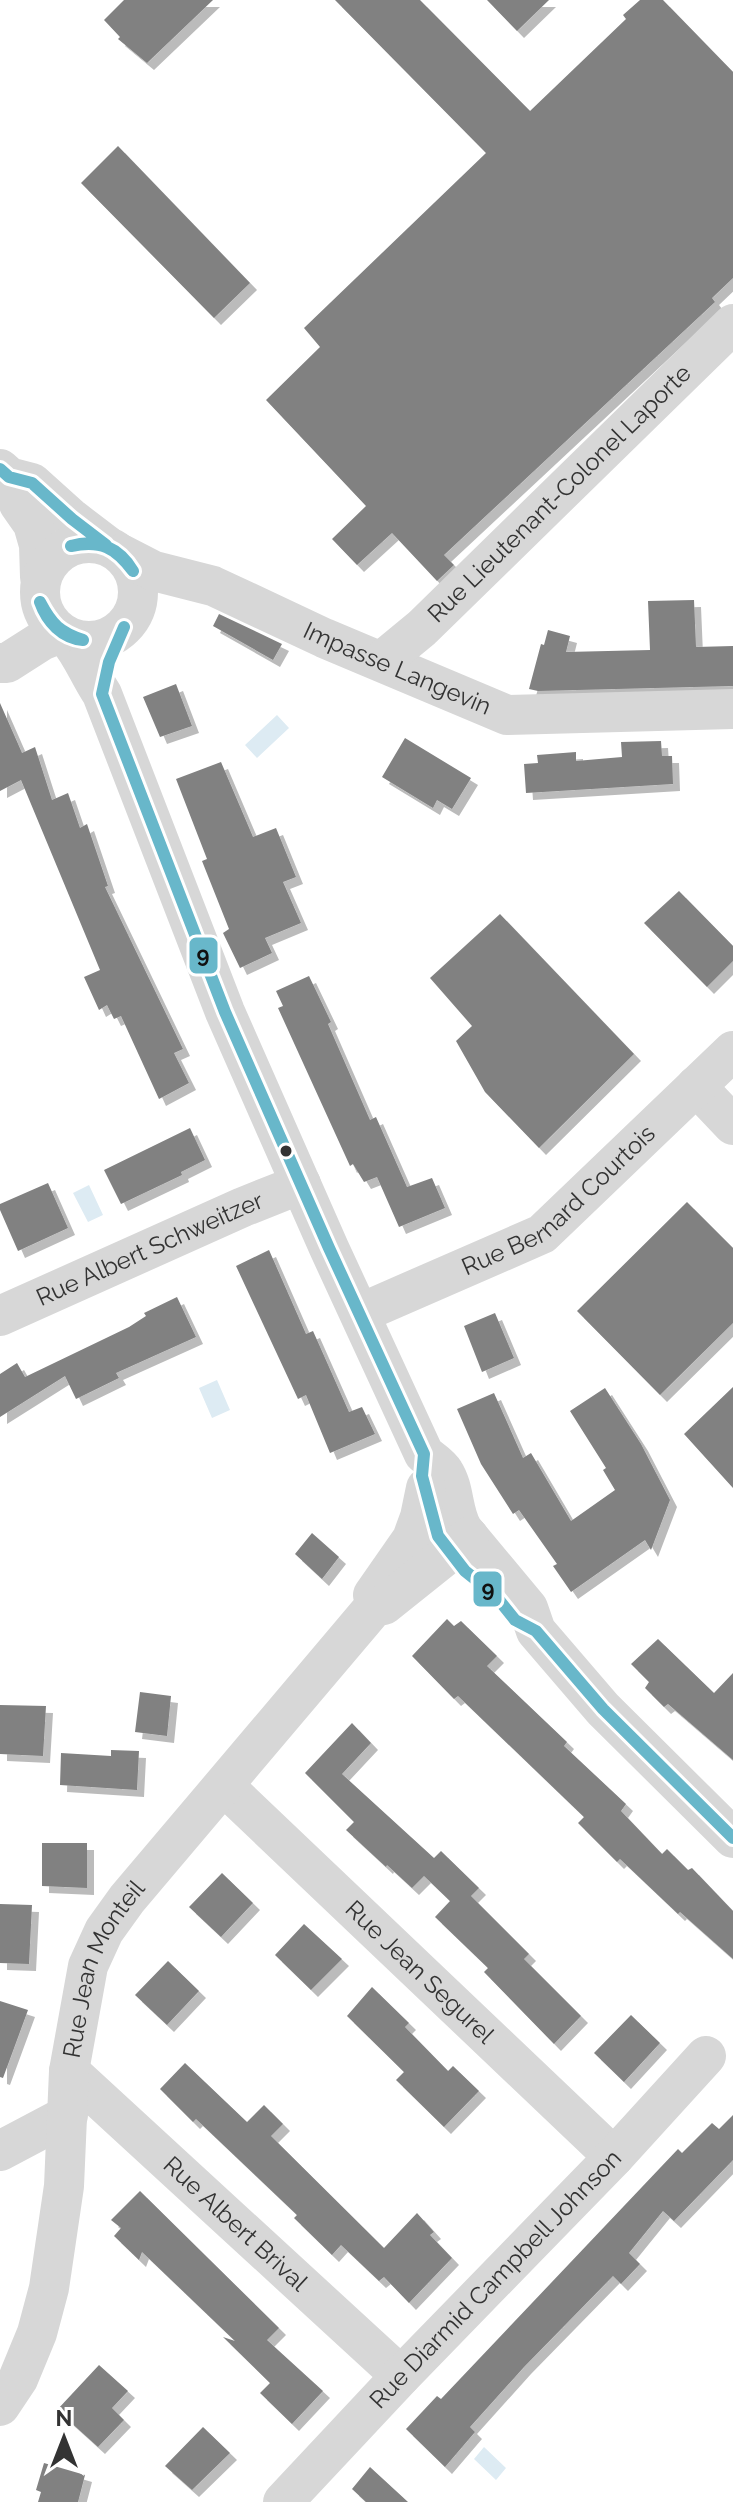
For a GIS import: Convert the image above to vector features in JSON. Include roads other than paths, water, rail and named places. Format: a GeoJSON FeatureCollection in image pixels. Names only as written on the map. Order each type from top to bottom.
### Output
{"type":"FeatureCollection","features":[{"type":"Feature","properties":{"kind":"street","name":"Rue Lieutenant-Colonel Laporte"},"geometry":{"type":"LineString","coordinates":[[382,661],[422,628],[733,324]]}},
{"type":"Feature","properties":{"kind":"street","name":"Impasse Langevin"},"geometry":{"type":"LineString","coordinates":[[4,473],[32,483],[72,519],[114,549],[154,571],[213,586],[324,638],[507,715],[733,709]]}},
{"type":"Feature","properties":{"kind":"street"},"geometry":{"type":"LineString","coordinates":[[4,473],[33,524],[39,545],[43,612],[77,649],[102,694],[225,1012],[361,1313],[425,1471],[438,1536],[459,1544],[465,1571],[495,1595],[515,1620],[536,1631],[603,1709],[733,1838]]}},
{"type":"Feature","properties":{"kind":"street"},"geometry":{"type":"LineString","coordinates":[[0,649],[25,625],[48,562],[61,550],[72,544],[89,542],[114,549],[132,567],[138,584],[138,596],[109,662],[102,694]]}},
{"type":"Feature","properties":{"kind":"street"},"geometry":{"type":"LineString","coordinates":[[0,663],[7,663],[43,640],[64,635],[93,641],[109,637],[155,599],[213,586]]}},
{"type":"Feature","properties":{"kind":"street","name":"Rue Bernard Courtois"},"geometry":{"type":"LineString","coordinates":[[361,1313],[542,1234],[733,1051]]}},
{"type":"Feature","properties":{"kind":"street"},"geometry":{"type":"LineString","coordinates":[[696,1086],[733,1125]]}},
{"type":"Feature","properties":{"kind":"street","name":"Rue Albert Schweitzer"},"geometry":{"type":"LineString","coordinates":[[0,1316],[301,1184]]}},
{"type":"Feature","properties":{"kind":"street","name":"Rue Jean Monteil"},"geometry":{"type":"LineString","coordinates":[[374,1607],[373,1594],[412,1539],[420,1517],[425,1471]]}},
{"type":"Feature","properties":{"kind":"street","name":"Rue Jean Monteil"},"geometry":{"type":"LineString","coordinates":[[0,2406],[18,2379],[37,2333],[49,2288],[64,2186],[69,2071],[88,1966],[104,1931],[127,1899],[374,1607],[384,1605],[459,1544]]}},
{"type":"Feature","properties":{"kind":"street","name":"Rue Jean Segurel"},"geometry":{"type":"LineString","coordinates":[[224,1786],[614,2157]]}},
{"type":"Feature","properties":{"kind":"street","name":"Rue Diarmid Campbell Johnson"},"geometry":{"type":"LineString","coordinates":[[283,2502],[614,2157],[706,2056]]}},
{"type":"Feature","properties":{"kind":"street","name":"Rue Albert Brival"},"geometry":{"type":"LineString","coordinates":[[69,2071],[401,2376]]}},
{"type":"Feature","properties":{"kind":"street"},"geometry":{"type":"LineString","coordinates":[[0,2151],[68,2115]]}}]}
